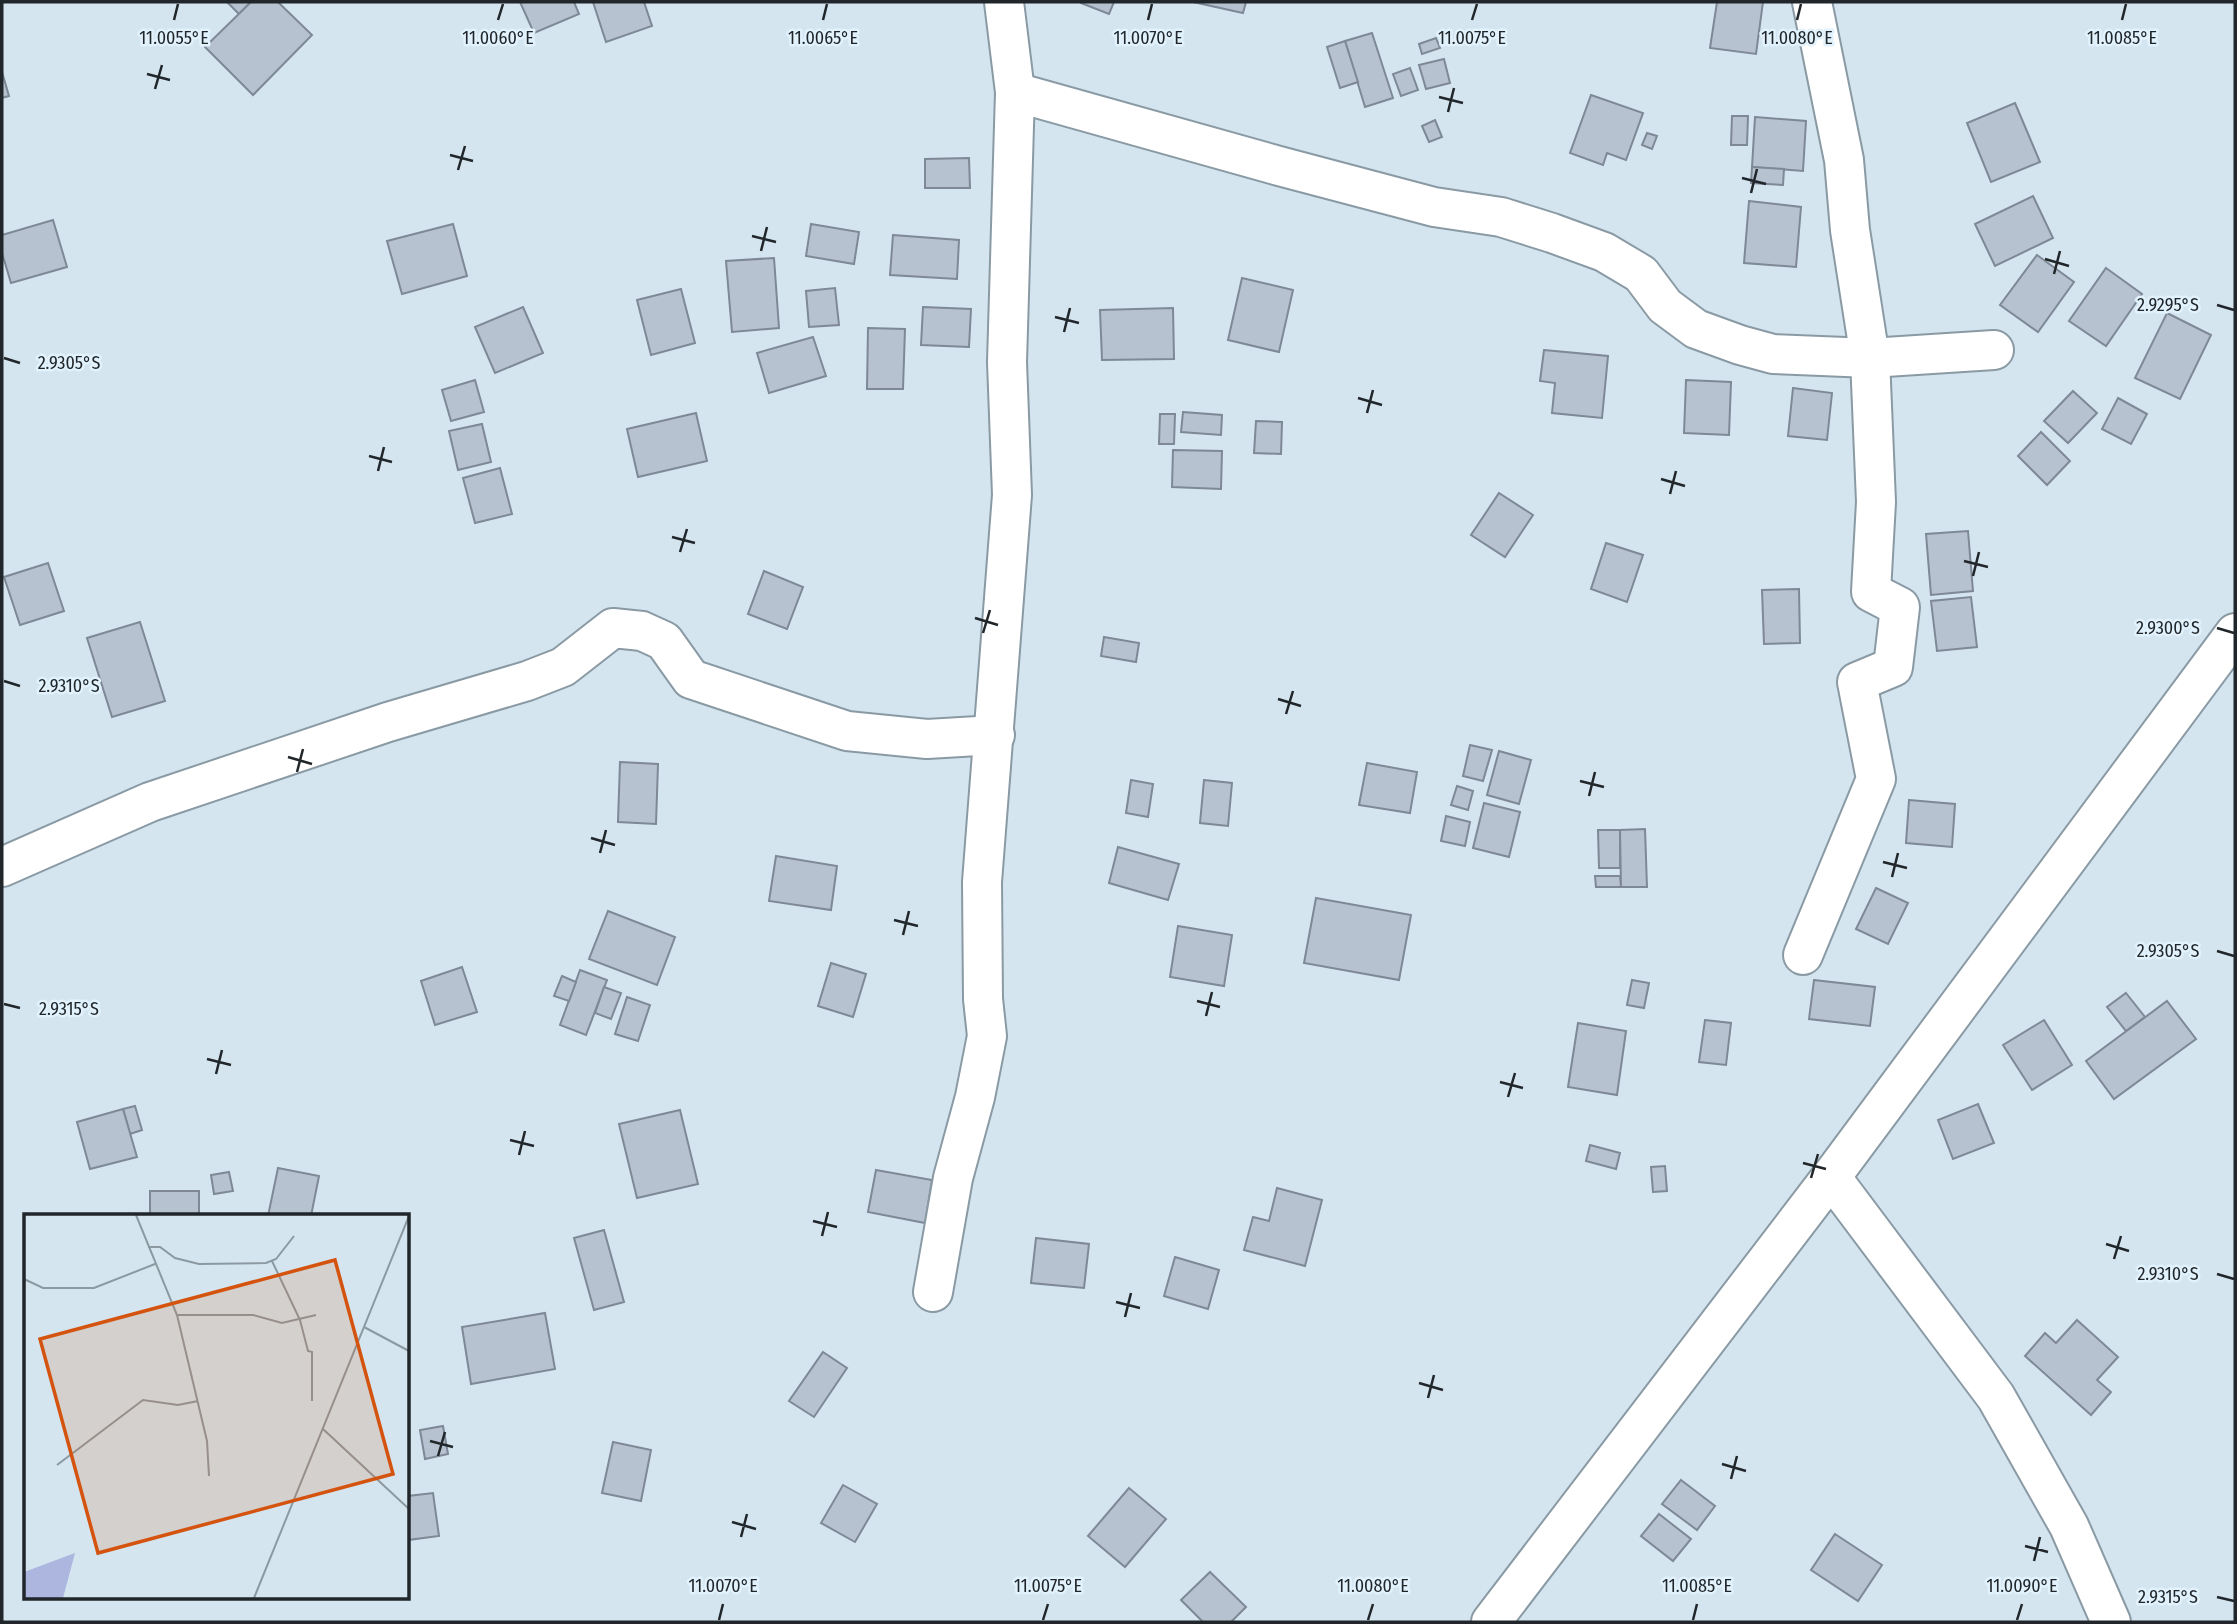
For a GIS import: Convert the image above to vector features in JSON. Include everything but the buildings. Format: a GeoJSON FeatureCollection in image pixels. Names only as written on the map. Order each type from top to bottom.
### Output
{"type":"FeatureCollection","features":[{"type":"Feature","properties":{"kind":"street"},"geometry":{"type":"LineString","coordinates":[[933,1292],[953,1178],[975,1097],[987,1036],[983,999],[982,882],[1013,495],[1007,362],[1015,92],[1004,2]]}},
{"type":"Feature","properties":{"kind":"street"},"geometry":{"type":"LineString","coordinates":[[1803,955],[1876,779],[1857,682],[1893,667],[1900,607],[1871,592],[1876,502],[1870,358],[1850,230],[1844,160],[1812,2]]}},
{"type":"Feature","properties":{"kind":"street"},"geometry":{"type":"LineString","coordinates":[[1015,92],[1408,201],[1501,217],[1552,233],[1604,252],[1641,274],[1665,306],[1696,328],[1773,354],[1870,358],[1994,349]]}},
{"type":"Feature","properties":{"kind":"street"},"geometry":{"type":"LineString","coordinates":[[2,867],[150,802],[387,722],[527,681],[562,667],[613,628],[642,631],[664,641],[691,679],[847,731],[927,739],[995,735]]}},
{"type":"Feature","properties":{"kind":"street"},"geometry":{"type":"LineString","coordinates":[[1491,1622],[1831,1177],[2235,634]]}},
{"type":"Feature","properties":{"kind":"street"},"geometry":{"type":"LineString","coordinates":[[1831,1177],[1996,1397],[2069,1526],[2111,1622]]}}]}
